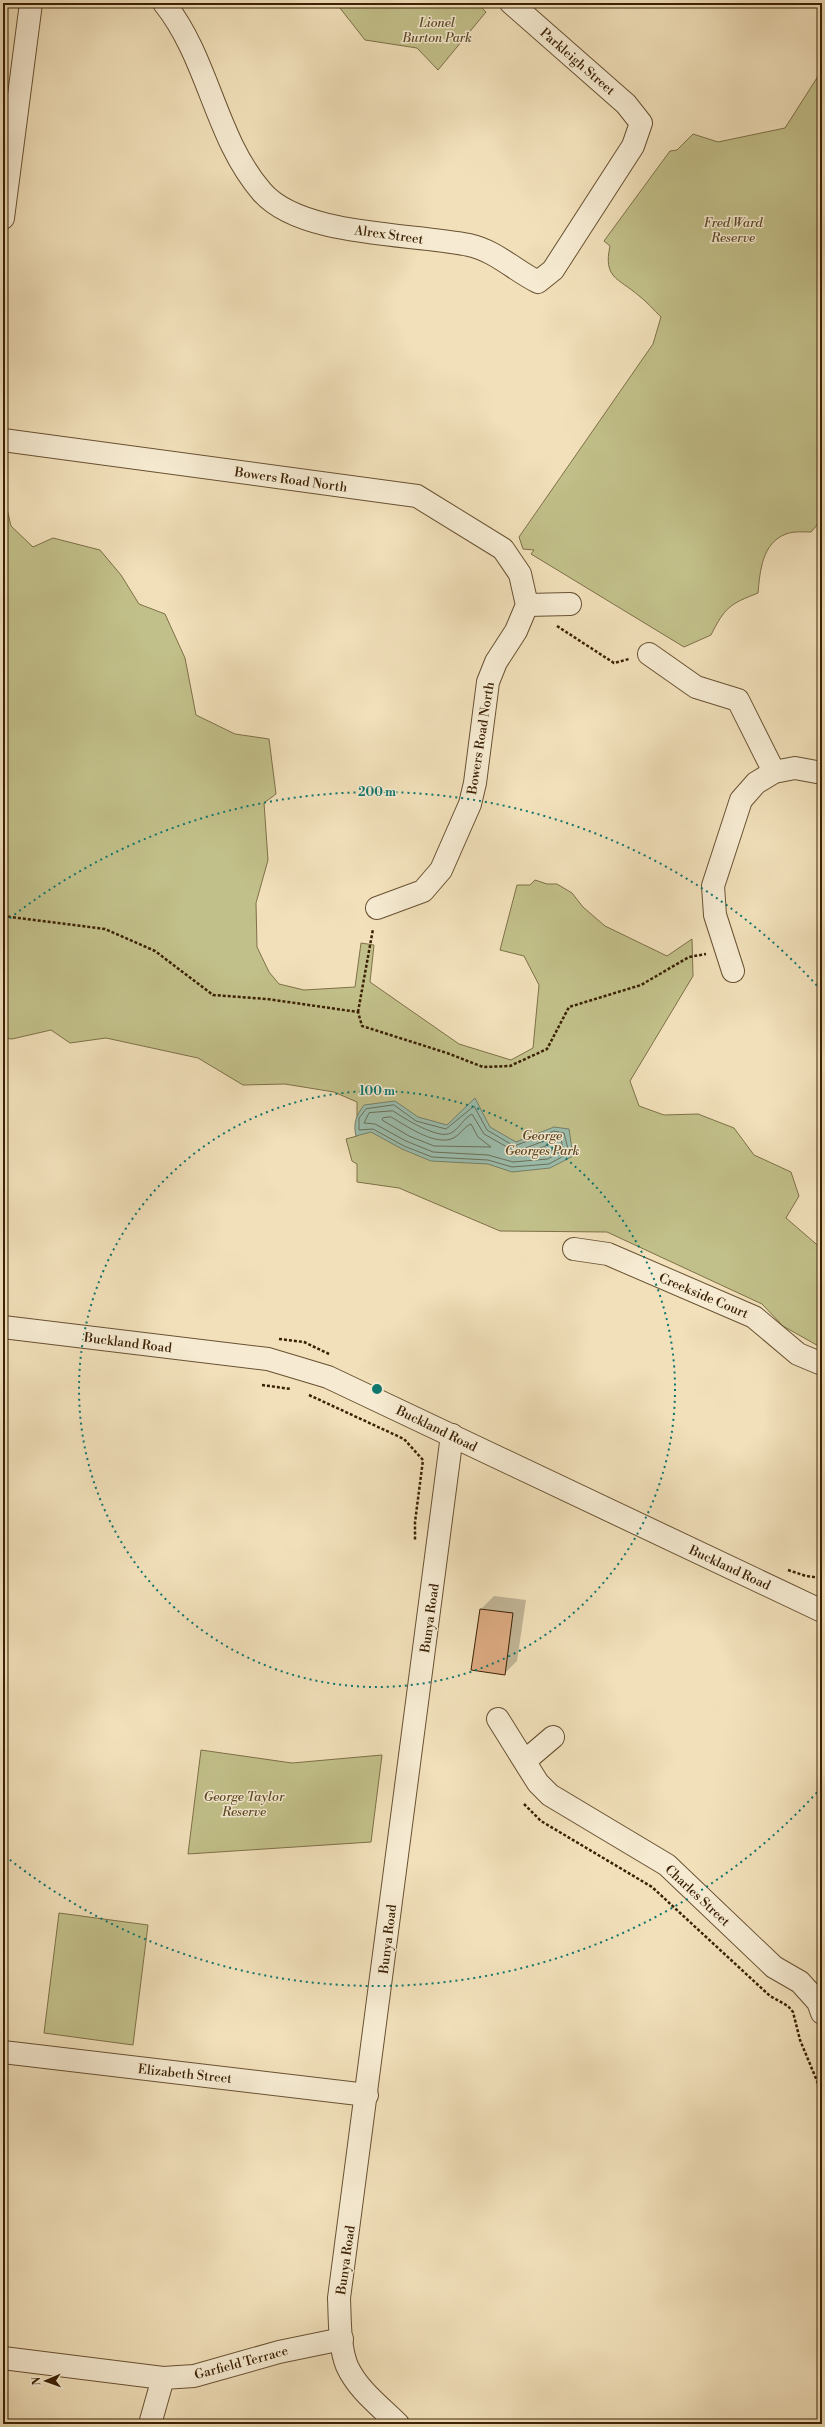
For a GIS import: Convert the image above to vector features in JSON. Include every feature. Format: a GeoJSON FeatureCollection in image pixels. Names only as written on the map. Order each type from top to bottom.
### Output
{"type":"FeatureCollection","features":[{"type":"Feature","properties":{"kind":"street"},"geometry":{"type":"LineString","coordinates":[[3,218],[32,3]]}},
{"type":"Feature","properties":{"kind":"street","name":"Alrex Street"},"geometry":{"type":"LineString","coordinates":[[164,3],[189,40],[242,166],[263,193],[285,211],[317,224],[470,245],[500,256],[538,282],[553,270],[557,264],[633,146],[641,123]]}},
{"type":"Feature","properties":{"kind":"street","name":"Parkleigh Street"},"geometry":{"type":"LineString","coordinates":[[512,3],[626,104],[641,123]]}},
{"type":"Feature","properties":{"kind":"street","name":"Bowers Road North"},"geometry":{"type":"LineString","coordinates":[[3,440],[417,496],[503,549],[520,574],[534,604],[496,662],[488,682],[475,783],[470,804],[441,870],[423,890],[376,908]]}},
{"type":"Feature","properties":{"kind":"street"},"geometry":{"type":"LineString","coordinates":[[534,604],[570,604]]}},
{"type":"Feature","properties":{"kind":"street"},"geometry":{"type":"LineString","coordinates":[[649,654],[696,687],[738,700],[774,772]]}},
{"type":"Feature","properties":{"kind":"street"},"geometry":{"type":"LineString","coordinates":[[731,961],[715,915],[713,886],[741,800],[756,783],[774,772],[795,768],[822,773]]}},
{"type":"Feature","properties":{"kind":"street","name":"Creekside Court"},"geometry":{"type":"LineString","coordinates":[[574,1249],[608,1254],[754,1317],[798,1354],[822,1364]]}},
{"type":"Feature","properties":{"kind":"street","name":"Buckland Road"},"geometry":{"type":"LineString","coordinates":[[3,1327],[268,1359],[328,1377],[822,1611]]}},
{"type":"Feature","properties":{"kind":"street","name":"Bunya Road"},"geometry":{"type":"LineString","coordinates":[[398,2424],[363,2391],[347,2366],[342,2339],[339,2298],[367,2095],[452,1435]]}},
{"type":"Feature","properties":{"kind":"street","name":"Charles Street"},"geometry":{"type":"LineString","coordinates":[[498,1719],[526,1760],[538,1783],[550,1795],[667,1865],[774,1967],[800,1982],[821,2004]]}},
{"type":"Feature","properties":{"kind":"street"},"geometry":{"type":"LineString","coordinates":[[526,1760],[553,1737]]}},
{"type":"Feature","properties":{"kind":"street","name":"Elizabeth Street"},"geometry":{"type":"LineString","coordinates":[[3,2052],[367,2095]]}},
{"type":"Feature","properties":{"kind":"street","name":"Garfield Terrace"},"geometry":{"type":"LineString","coordinates":[[3,2358],[163,2378],[194,2376],[279,2352],[342,2339]]}},
{"type":"Feature","properties":{"kind":"street"},"geometry":{"type":"LineString","coordinates":[[150,2424],[163,2378]]}},
{"type":"Feature","properties":{"kind":"path"},"geometry":{"type":"LineString","coordinates":[[3,38],[8,3]]}},
{"type":"Feature","properties":{"kind":"path"},"geometry":{"type":"LineString","coordinates":[[534,604],[541,616],[614,663],[649,654]]}},
{"type":"Feature","properties":{"kind":"path"},"geometry":{"type":"LineString","coordinates":[[376,908],[358,1012],[362,1026],[447,1053],[483,1067],[510,1066],[546,1049],[569,1007],[641,985],[689,958],[731,961]]}},
{"type":"Feature","properties":{"kind":"path"},"geometry":{"type":"LineString","coordinates":[[3,916],[105,928],[155,951],[213,995],[267,999],[358,1012]]}},
{"type":"Feature","properties":{"kind":"path"},"geometry":{"type":"LineString","coordinates":[[262,1385],[298,1391]]}},
{"type":"Feature","properties":{"kind":"path"},"geometry":{"type":"LineString","coordinates":[[305,1393],[404,1439],[418,1452],[423,1460],[415,1522],[415,1545]]}},
{"type":"Feature","properties":{"kind":"path"},"geometry":{"type":"LineString","coordinates":[[524,1804],[541,1821],[652,1887],[770,1996],[788,2006],[793,2012],[800,2040],[822,2093]]}},
{"type":"Feature","properties":{"kind":"green space","name":"Lionel Burton Park"},"geometry":{"type":"Polygon","coordinates":[[[336,3],[477,3],[486,12],[438,70],[417,48],[365,40],[336,3]]]}},
{"type":"Feature","properties":{"kind":"green space","name":"Fred Ward Reserve"},"geometry":{"type":"Polygon","coordinates":[[[822,70],[822,519],[811,532],[789,533],[778,538],[767,551],[761,567],[758,593],[741,600],[729,608],[720,618],[711,635],[684,647],[531,554],[534,550],[523,549],[519,537],[653,344],[661,317],[641,297],[614,276],[609,265],[608,257],[610,246],[604,241],[670,151],[677,150],[693,134],[718,142],[785,128],[822,70]]]}},
{"type":"Feature","properties":{"kind":"green space","name":"George Georges Park"},"geometry":{"type":"Polygon","coordinates":[[[4,496],[11,526],[33,547],[53,538],[100,550],[121,575],[139,604],[165,614],[185,658],[196,715],[235,734],[269,739],[276,794],[264,803],[268,860],[256,903],[257,947],[269,972],[279,984],[304,990],[355,987],[361,943],[374,945],[370,982],[459,1044],[511,1060],[533,1048],[539,985],[524,956],[500,950],[517,885],[530,885],[535,880],[547,884],[557,884],[572,893],[583,907],[605,926],[667,956],[692,939],[693,976],[630,1081],[639,1106],[664,1115],[698,1114],[734,1128],[754,1155],[791,1172],[799,1196],[786,1218],[822,1249],[822,1348],[783,1326],[762,1304],[607,1232],[500,1231],[399,1188],[357,1182],[357,1164],[352,1161],[346,1139],[357,1136],[357,1102],[334,1092],[285,1084],[243,1085],[198,1058],[106,1038],[70,1043],[51,1030],[12,1039],[3,1038],[4,496]]]}},
{"type":"Feature","properties":{"kind":"green space","name":"George Taylor Reserve"},"geometry":{"type":"Polygon","coordinates":[[[201,1750],[292,1763],[382,1755],[371,1842],[188,1854],[201,1750]]]}},
{"type":"Feature","properties":{"kind":"green space"},"geometry":{"type":"Polygon","coordinates":[[[59,1913],[148,1925],[133,2045],[44,2033],[59,1913]]]}},
{"type":"Feature","properties":{"kind":"water"},"geometry":{"type":"Polygon","coordinates":[[[475,1098],[490,1127],[516,1142],[554,1127],[569,1129],[573,1156],[550,1168],[512,1172],[488,1164],[431,1161],[402,1149],[371,1132],[356,1136],[356,1120],[364,1105],[395,1101],[418,1117],[447,1125],[475,1098]]]}},
{"type":"Feature","properties":{"kind":"building"},"geometry":{"type":"Polygon","coordinates":[[[480,1609],[513,1613],[505,1675],[471,1670],[480,1609]]]}}]}
